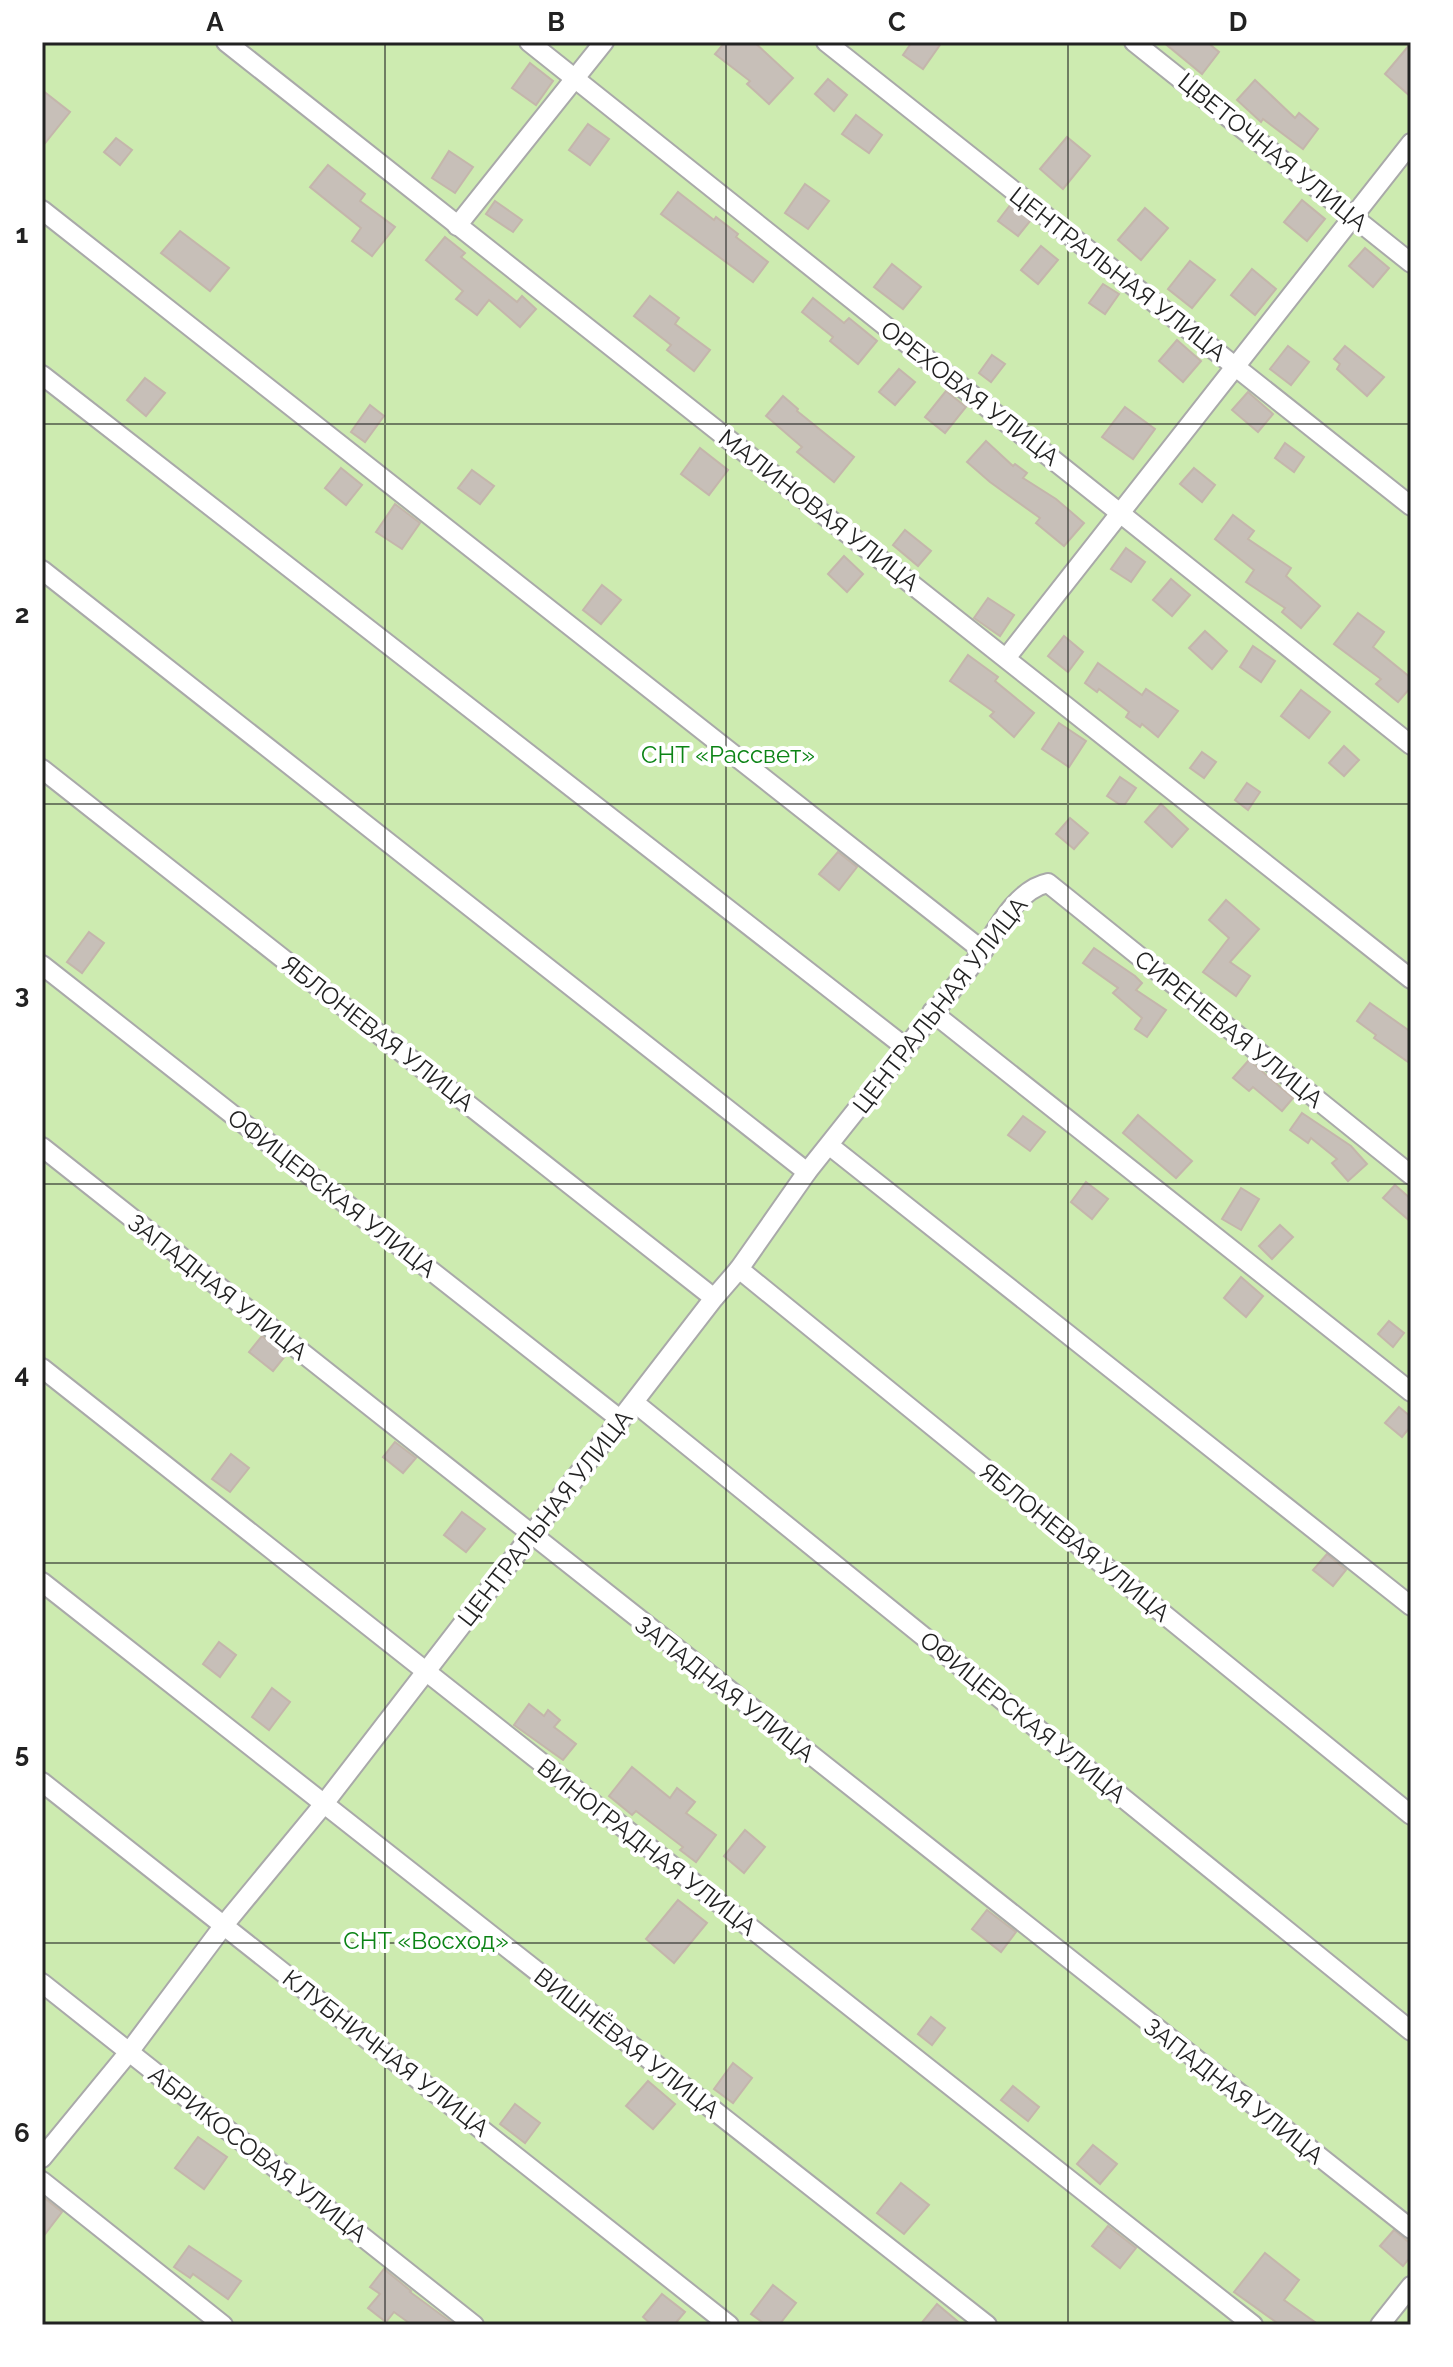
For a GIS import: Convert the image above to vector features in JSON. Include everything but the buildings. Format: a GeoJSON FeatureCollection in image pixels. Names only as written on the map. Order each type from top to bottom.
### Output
{"type":"FeatureCollection","features":[{"type":"Feature","properties":{"kind":"street","name":"МАЛИНОВАЯ УЛИЦА"},"geometry":{"type":"LineString","coordinates":[[226,42],[1411,979]]}},
{"type":"Feature","properties":{"kind":"street","name":"ОРЕХОВАЯ УЛИЦА"},"geometry":{"type":"LineString","coordinates":[[529,42],[1411,745]]}},
{"type":"Feature","properties":{"kind":"street"},"geometry":{"type":"LineString","coordinates":[[457,226],[604,42]]}},
{"type":"Feature","properties":{"kind":"street","name":"ЦЕНТРАЛЬНАЯ УЛИЦА"},"geometry":{"type":"LineString","coordinates":[[826,42],[1411,506]]}},
{"type":"Feature","properties":{"kind":"street","name":"ЦВЕТОЧНАЯ УЛИЦА"},"geometry":{"type":"LineString","coordinates":[[1134,42],[1411,263]]}},
{"type":"Feature","properties":{"kind":"street"},"geometry":{"type":"LineString","coordinates":[[1007,657],[1411,143]]}},
{"type":"Feature","properties":{"kind":"street"},"geometry":{"type":"LineString","coordinates":[[42,210],[983,951]]}},
{"type":"Feature","properties":{"kind":"street"},"geometry":{"type":"LineString","coordinates":[[42,375],[905,1047]]}},
{"type":"Feature","properties":{"kind":"street"},"geometry":{"type":"LineString","coordinates":[[42,570],[807,1172]]}},
{"type":"Feature","properties":{"kind":"street","name":"ЯБЛОНЕВАЯ УЛИЦА"},"geometry":{"type":"LineString","coordinates":[[42,769],[714,1298]]}},
{"type":"Feature","properties":{"kind":"street","name":"ЦЕНТРАЛЬНАЯ УЛИЦА"},"geometry":{"type":"LineString","coordinates":[[42,2158],[129,2052],[224,1925],[323,1805],[739,1269],[807,1172],[983,951],[1002,921],[1036,885],[1048,883]]}},
{"type":"Feature","properties":{"kind":"street","name":"СИРЕНЕВАЯ УЛИЦА"},"geometry":{"type":"LineString","coordinates":[[1048,883],[1411,1175]]}},
{"type":"Feature","properties":{"kind":"street","name":"ОФИЦЕРСКАЯ УЛИЦА"},"geometry":{"type":"LineString","coordinates":[[42,965],[621,1420]]}},
{"type":"Feature","properties":{"kind":"street"},"geometry":{"type":"LineString","coordinates":[[932,1012],[1411,1392]]}},
{"type":"Feature","properties":{"kind":"street"},"geometry":{"type":"LineString","coordinates":[[830,1146],[1411,1606]]}},
{"type":"Feature","properties":{"kind":"street","name":"ЗАПАДНАЯ УЛИЦА"},"geometry":{"type":"LineString","coordinates":[[42,1147],[1411,2229]]}},
{"type":"Feature","properties":{"kind":"street","name":"ЯБЛОНЕВАЯ УЛИЦА"},"geometry":{"type":"LineString","coordinates":[[739,1269],[1411,1815]]}},
{"type":"Feature","properties":{"kind":"street","name":"ВИНОГРАДНАЯ УЛИЦА"},"geometry":{"type":"LineString","coordinates":[[42,1368],[1253,2325]]}},
{"type":"Feature","properties":{"kind":"street","name":"ОФИЦЕРСКАЯ УЛИЦА"},"geometry":{"type":"LineString","coordinates":[[635,1403],[1411,2031]]}},
{"type":"Feature","properties":{"kind":"street","name":"ВИШНЁВАЯ УЛИЦА"},"geometry":{"type":"LineString","coordinates":[[42,1582],[987,2325]]}},
{"type":"Feature","properties":{"kind":"street","name":"КЛУБНИЧНАЯ УЛИЦА"},"geometry":{"type":"LineString","coordinates":[[42,1782],[729,2325]]}},
{"type":"Feature","properties":{"kind":"street","name":"АБРИКОСОВАЯ УЛИЦА"},"geometry":{"type":"LineString","coordinates":[[42,1983],[474,2325]]}},
{"type":"Feature","properties":{"kind":"street"},"geometry":{"type":"LineString","coordinates":[[42,2181],[223,2325]]}},
{"type":"Feature","properties":{"kind":"street"},"geometry":{"type":"LineString","coordinates":[[1380,2325],[1411,2286]]}},
{"type":"Feature","properties":{"kind":"green space","name":"СНТ «Рассвет»"},"geometry":{"type":"Polygon","coordinates":[[[42,42],[1411,42],[1411,2325],[42,2325],[42,42]]]}},
{"type":"Feature","properties":{"kind":"park label","name":"СНТ «Восход»"},"geometry":{"type":"Point","coordinates":[426,1940]}}]}
